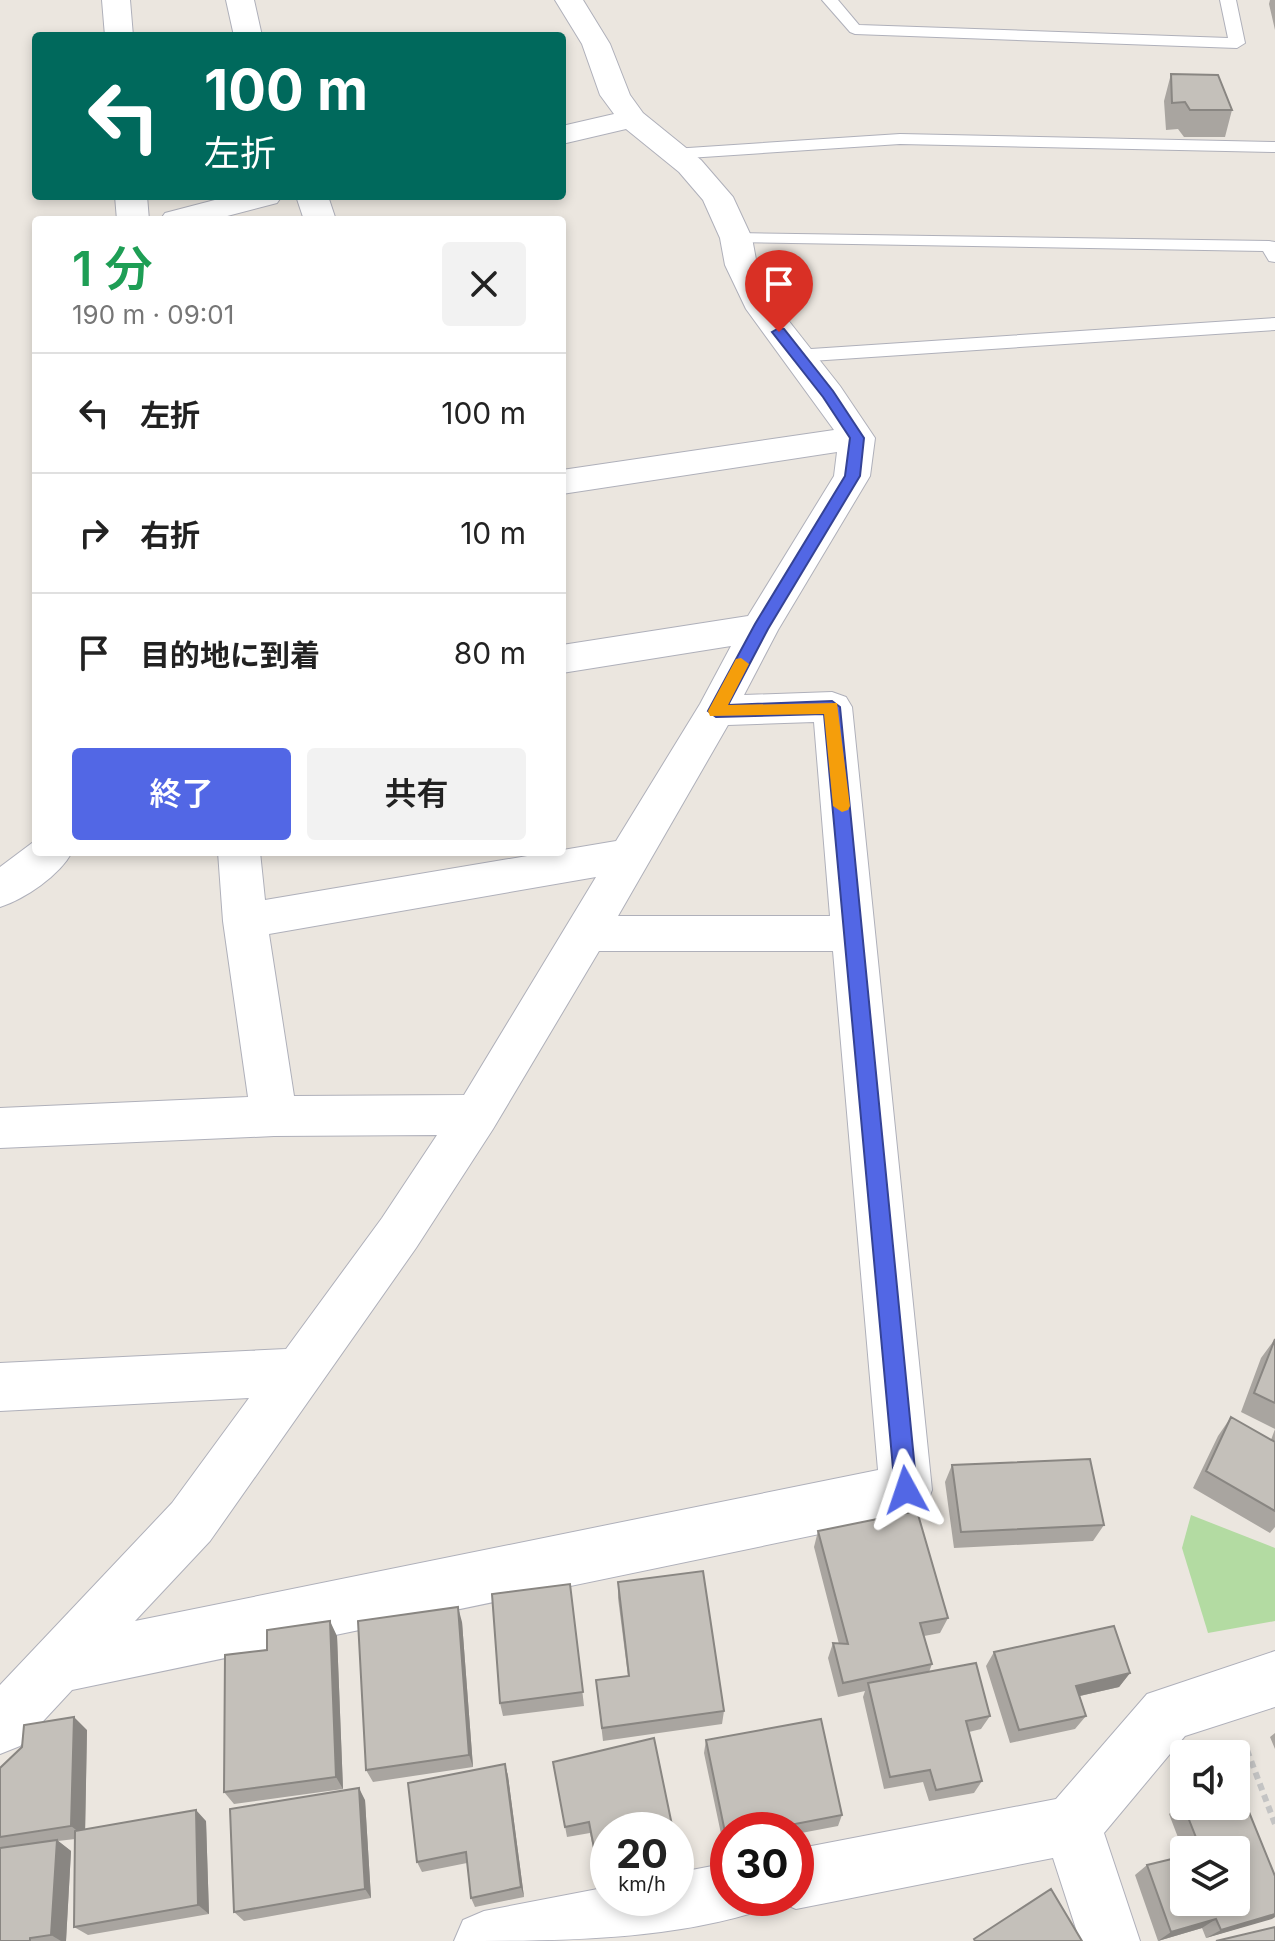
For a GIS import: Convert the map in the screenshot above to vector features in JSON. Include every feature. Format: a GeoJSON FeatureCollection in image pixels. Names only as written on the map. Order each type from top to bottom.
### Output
{"type":"FeatureCollection","features":[{"type":"Feature","properties":{"kind":"street"},"geometry":{"type":"LineString","coordinates":[[116,0],[119,32]]}},
{"type":"Feature","properties":{"kind":"street"},"geometry":{"type":"LineString","coordinates":[[240,0],[247,32]]}},
{"type":"Feature","properties":{"kind":"street"},"geometry":{"type":"LineString","coordinates":[[0,1726],[191,1522],[399,1233],[477,1115],[587,934],[629,855],[716,711],[760,628],[852,476],[857,438],[828,394],[762,309],[741,265],[736,238],[717,197],[690,166],[632,119],[615,95],[596,44],[569,0]]}},
{"type":"Feature","properties":{"kind":"street"},"geometry":{"type":"LineString","coordinates":[[566,134],[632,119]]}},
{"type":"Feature","properties":{"kind":"street"},"geometry":{"type":"LineString","coordinates":[[191,216],[251,200]]}},
{"type":"Feature","properties":{"kind":"street"},"geometry":{"type":"LineString","coordinates":[[566,481],[857,438]]}},
{"type":"Feature","properties":{"kind":"street"},"geometry":{"type":"LineString","coordinates":[[566,658],[760,628]]}},
{"type":"Feature","properties":{"kind":"street"},"geometry":{"type":"LineString","coordinates":[[57,1665],[906,1490],[832,707],[716,711]]}},
{"type":"Feature","properties":{"kind":"street"},"geometry":{"type":"LineString","coordinates":[[245,921],[629,855]]}},
{"type":"Feature","properties":{"kind":"street"},"geometry":{"type":"LineString","coordinates":[[0,890],[46,856]]}},
{"type":"Feature","properties":{"kind":"street"},"geometry":{"type":"LineString","coordinates":[[239,856],[245,921],[274,1116]]}},
{"type":"Feature","properties":{"kind":"street"},"geometry":{"type":"LineString","coordinates":[[587,934],[855,933]]}},
{"type":"Feature","properties":{"kind":"street"},"geometry":{"type":"LineString","coordinates":[[0,1128],[274,1116],[477,1115]]}},
{"type":"Feature","properties":{"kind":"street"},"geometry":{"type":"LineString","coordinates":[[0,1387],[298,1372]]}},
{"type":"Feature","properties":{"kind":"street"},"geometry":{"type":"LineString","coordinates":[[814,1875],[1072,1825],[1167,1714],[1251,1687]]}},
{"type":"Feature","properties":{"kind":"street"},"geometry":{"type":"LineString","coordinates":[[1072,1825],[1110,1941]]}},
{"type":"Feature","properties":{"kind":"street"},"geometry":{"type":"LineString","coordinates":[[484,1941],[710,1897]]}},
{"type":"Feature","properties":{"kind":"lane"},"geometry":{"type":"LineString","coordinates":[[830,0],[855,29],[1237,43],[1228,0]]}},
{"type":"Feature","properties":{"kind":"lane"},"geometry":{"type":"LineString","coordinates":[[673,154],[900,139],[1275,147]]}},
{"type":"Feature","properties":{"kind":"lane"},"geometry":{"type":"LineString","coordinates":[[736,238],[1269,246],[1275,257]]}},
{"type":"Feature","properties":{"kind":"lane"},"geometry":{"type":"LineString","coordinates":[[796,356],[1275,324]]}},
{"type":"Feature","properties":{"kind":"path"},"geometry":{"type":"LineString","coordinates":[[1251,1687],[1275,1824]]}},
{"type":"Feature","properties":{"kind":"green space"},"geometry":{"type":"Polygon","coordinates":[[[1191,1515],[1275,1548],[1275,1621],[1208,1633],[1182,1548],[1191,1515]]]}},
{"type":"Feature","properties":{"kind":"building"},"geometry":{"type":"Polygon","coordinates":[[[1171,74],[1218,75],[1232,110],[1190,110],[1185,102],[1172,103],[1171,74]]]}},
{"type":"Feature","properties":{"kind":"building"},"geometry":{"type":"Polygon","coordinates":[[[1275,1339],[1275,1403],[1254,1393],[1275,1339]]]}},
{"type":"Feature","properties":{"kind":"building"},"geometry":{"type":"Polygon","coordinates":[[[1231,1417],[1275,1442],[1275,1511],[1206,1471],[1231,1417]]]}},
{"type":"Feature","properties":{"kind":"building"},"geometry":{"type":"Polygon","coordinates":[[[1090,1459],[1104,1525],[961,1532],[952,1465],[1090,1459]]]}},
{"type":"Feature","properties":{"kind":"building"},"geometry":{"type":"Polygon","coordinates":[[[917,1511],[948,1618],[920,1623],[932,1664],[843,1683],[833,1643],[848,1644],[818,1531],[917,1511]]]}},
{"type":"Feature","properties":{"kind":"building"},"geometry":{"type":"Polygon","coordinates":[[[703,1571],[724,1711],[602,1728],[596,1680],[629,1676],[618,1582],[703,1571]]]}},
{"type":"Feature","properties":{"kind":"building"},"geometry":{"type":"Polygon","coordinates":[[[570,1584],[583,1692],[500,1703],[492,1594],[570,1584]]]}},
{"type":"Feature","properties":{"kind":"building"},"geometry":{"type":"Polygon","coordinates":[[[458,1607],[469,1755],[366,1770],[358,1621],[458,1607]]]}},
{"type":"Feature","properties":{"kind":"building"},"geometry":{"type":"Polygon","coordinates":[[[330,1621],[336,1777],[224,1792],[225,1655],[267,1650],[267,1630],[330,1621]]]}},
{"type":"Feature","properties":{"kind":"building"},"geometry":{"type":"Polygon","coordinates":[[[1114,1626],[1130,1673],[1076,1686],[1086,1716],[1019,1730],[994,1652],[1114,1626]]]}},
{"type":"Feature","properties":{"kind":"building"},"geometry":{"type":"Polygon","coordinates":[[[976,1663],[990,1716],[966,1721],[982,1781],[936,1790],[930,1770],[890,1777],[868,1683],[976,1663]]]}},
{"type":"Feature","properties":{"kind":"building"},"geometry":{"type":"Polygon","coordinates":[[[74,1717],[71,1826],[0,1837],[0,1768],[22,1747],[24,1725],[74,1717]]]}},
{"type":"Feature","properties":{"kind":"building"},"geometry":{"type":"Polygon","coordinates":[[[821,1719],[842,1815],[814,1820],[814,1812],[721,1812],[706,1740],[821,1719]]]}},
{"type":"Feature","properties":{"kind":"building"},"geometry":{"type":"Polygon","coordinates":[[[654,1738],[669,1812],[590,1812],[590,1827],[589,1822],[565,1827],[553,1762],[654,1738]]]}},
{"type":"Feature","properties":{"kind":"building"},"geometry":{"type":"Polygon","coordinates":[[[505,1764],[521,1887],[471,1898],[466,1852],[417,1862],[408,1783],[505,1764]]]}},
{"type":"Feature","properties":{"kind":"building"},"geometry":{"type":"Polygon","coordinates":[[[359,1788],[365,1889],[234,1912],[230,1809],[359,1788]]]}},
{"type":"Feature","properties":{"kind":"building"},"geometry":{"type":"Polygon","coordinates":[[[196,1810],[198,1905],[74,1927],[75,1831],[196,1810]]]}},
{"type":"Feature","properties":{"kind":"building"},"geometry":{"type":"Polygon","coordinates":[[[1250,1815],[1275,1876],[1275,1914],[1221,1930],[1216,1919],[1171,1932],[1147,1865],[1170,1859],[1170,1916],[1250,1916],[1250,1836],[1195,1836],[1189,1820],[1250,1820],[1250,1815]]]}},
{"type":"Feature","properties":{"kind":"building"},"geometry":{"type":"Polygon","coordinates":[[[57,1840],[51,1935],[30,1938],[30,1941],[0,1941],[0,1848],[57,1840]]]}},
{"type":"Feature","properties":{"kind":"building"},"geometry":{"type":"Polygon","coordinates":[[[1051,1889],[1082,1941],[975,1941],[974,1939],[1051,1889]]]}},
{"type":"Feature","properties":{"kind":"building"},"geometry":{"type":"Polygon","coordinates":[[[1275,1927],[1275,1941],[1216,1941],[1275,1927]]]}},
{"type":"Feature","properties":{"kind":"slow traffic"},"geometry":{"type":"LineString","coordinates":[[741,664],[716,711],[832,707],[842,806]]}},
{"type":"Feature","properties":{"kind":"route"},"geometry":{"type":"LineString","coordinates":[[779,332],[828,394],[857,438],[852,476],[760,628],[716,711],[832,707],[906,1490]]}}]}
